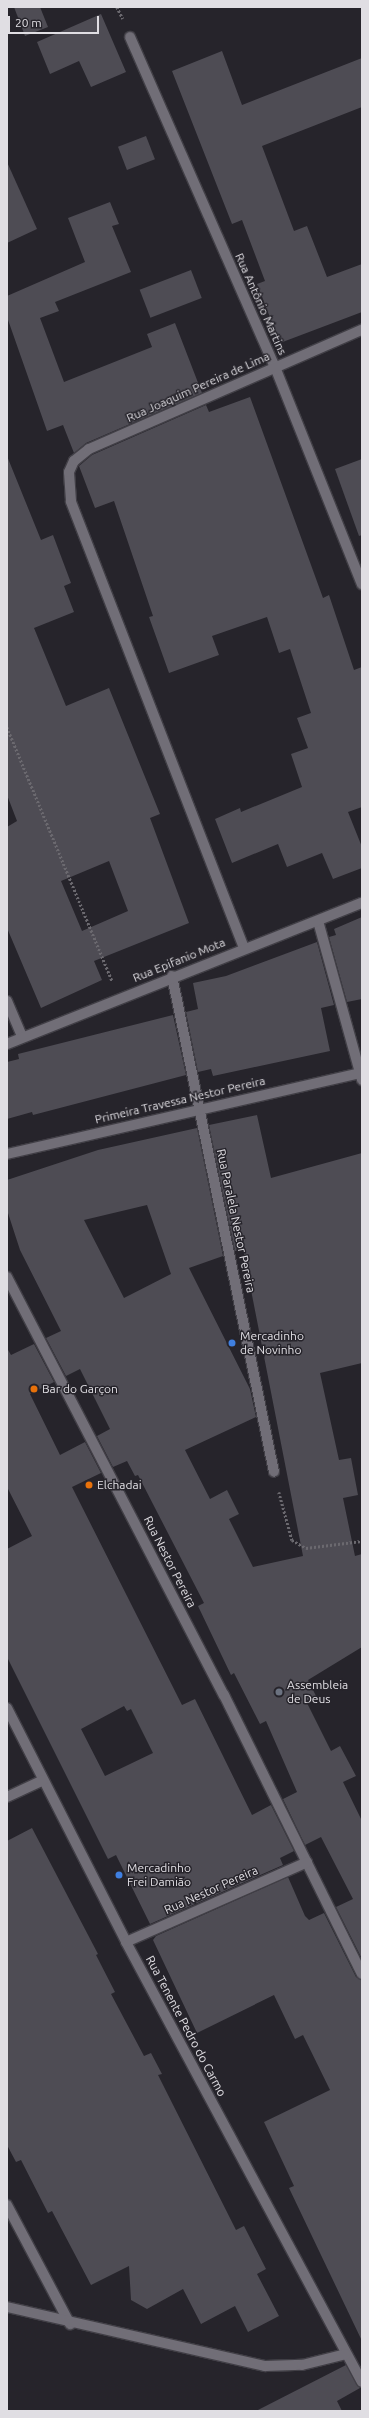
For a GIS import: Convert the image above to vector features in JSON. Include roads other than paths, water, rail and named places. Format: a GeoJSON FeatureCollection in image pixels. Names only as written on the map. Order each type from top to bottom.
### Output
{"type":"FeatureCollection","features":[{"type":"Feature","properties":{"kind":"street","name":"Rua Antônio Martins"},"geometry":{"type":"LineString","coordinates":[[130,37],[275,366],[362,584]]}},
{"type":"Feature","properties":{"kind":"street","name":"Rua Joaquim Pereira de Lima"},"geometry":{"type":"LineString","coordinates":[[244,948],[71,501],[69,472],[74,461],[89,449],[201,402],[275,366],[362,330]]}},
{"type":"Feature","properties":{"kind":"street","name":"Rua Epifanio Mota"},"geometry":{"type":"LineString","coordinates":[[7,1044],[172,976],[362,903]]}},
{"type":"Feature","properties":{"kind":"street"},"geometry":{"type":"LineString","coordinates":[[318,921],[361,1076]]}},
{"type":"Feature","properties":{"kind":"street","name":"Rua Paralela Nestor Pereira"},"geometry":{"type":"LineString","coordinates":[[172,976],[274,1472]]}},
{"type":"Feature","properties":{"kind":"street"},"geometry":{"type":"LineString","coordinates":[[7,1001],[22,1037]]}},
{"type":"Feature","properties":{"kind":"street","name":"Primeira Travessa Nestor Pereira"},"geometry":{"type":"LineString","coordinates":[[7,1154],[200,1108],[361,1076]]}},
{"type":"Feature","properties":{"kind":"street","name":"Rua Nestor Pereira"},"geometry":{"type":"LineString","coordinates":[[7,1277],[224,1695],[362,1974]]}},
{"type":"Feature","properties":{"kind":"street","name":"Rua Tenente Pedro do Carmo"},"geometry":{"type":"LineString","coordinates":[[7,1708],[126,1942],[362,2382]]}},
{"type":"Feature","properties":{"kind":"street"},"geometry":{"type":"LineString","coordinates":[[7,1797],[43,1780]]}},
{"type":"Feature","properties":{"kind":"street","name":"Rua Nestor Pereira"},"geometry":{"type":"LineString","coordinates":[[126,1942],[307,1862]]}},
{"type":"Feature","properties":{"kind":"street"},"geometry":{"type":"LineString","coordinates":[[7,2204],[70,2324]]}},
{"type":"Feature","properties":{"kind":"street"},"geometry":{"type":"LineString","coordinates":[[7,2307],[70,2324],[265,2366],[302,2365],[346,2354]]}},
{"type":"Feature","properties":{"kind":"place","name":"Mercadinho de Novinho"},"geometry":{"type":"Point","coordinates":[232,1343]}},
{"type":"Feature","properties":{"kind":"place","name":"Bar do Garçon"},"geometry":{"type":"Point","coordinates":[34,1389]}},
{"type":"Feature","properties":{"kind":"place","name":"Elchadai"},"geometry":{"type":"Point","coordinates":[89,1485]}},
{"type":"Feature","properties":{"kind":"place","name":"Assembleia de Deus"},"geometry":{"type":"Point","coordinates":[279,1692]}},
{"type":"Feature","properties":{"kind":"place","name":"Mercadinho Frei Damião"},"geometry":{"type":"Point","coordinates":[119,1875]}}]}
